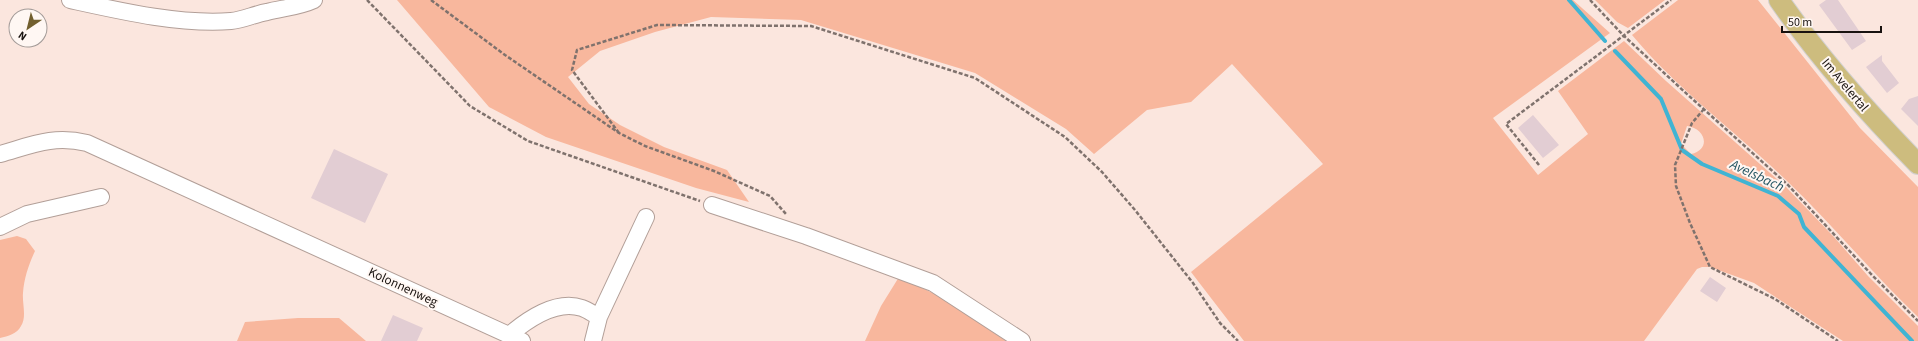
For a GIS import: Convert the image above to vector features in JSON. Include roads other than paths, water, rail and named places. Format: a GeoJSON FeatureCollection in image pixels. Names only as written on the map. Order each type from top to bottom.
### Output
{"type":"FeatureCollection","features":[{"type":"Feature","properties":{"kind":"main road","name":"Im Avelertal"},"geometry":{"type":"LineString","coordinates":[[1779,0],[1800,30],[1870,114],[1918,164]]}},
{"type":"Feature","properties":{"kind":"street"},"geometry":{"type":"LineString","coordinates":[[70,0],[129,13],[203,21],[232,21],[267,12],[301,6],[314,0]]}},
{"type":"Feature","properties":{"kind":"street"},"geometry":{"type":"LineString","coordinates":[[98,0],[129,13]]}},
{"type":"Feature","properties":{"kind":"street","name":"Kolonnenweg"},"geometry":{"type":"LineString","coordinates":[[0,154],[52,140],[70,139],[87,143],[515,338]]}},
{"type":"Feature","properties":{"kind":"street"},"geometry":{"type":"LineString","coordinates":[[0,227],[27,214],[101,197]]}},
{"type":"Feature","properties":{"kind":"street"},"geometry":{"type":"LineString","coordinates":[[712,205],[806,236],[933,283],[1022,341]]}},
{"type":"Feature","properties":{"kind":"street"},"geometry":{"type":"LineString","coordinates":[[593,341],[599,317],[646,217]]}},
{"type":"Feature","properties":{"kind":"street"},"geometry":{"type":"LineString","coordinates":[[515,338],[526,321],[542,313],[563,306],[581,308],[599,317]]}},
{"type":"Feature","properties":{"kind":"waterway","name":"Avelsbach"},"geometry":{"type":"LineString","coordinates":[[1569,0],[1605,41]]}},
{"type":"Feature","properties":{"kind":"waterway","name":"Avelsbach"},"geometry":{"type":"LineString","coordinates":[[1615,51],[1661,99],[1682,150],[1702,164],[1778,196],[1799,214],[1804,227],[1912,341]]}}]}
